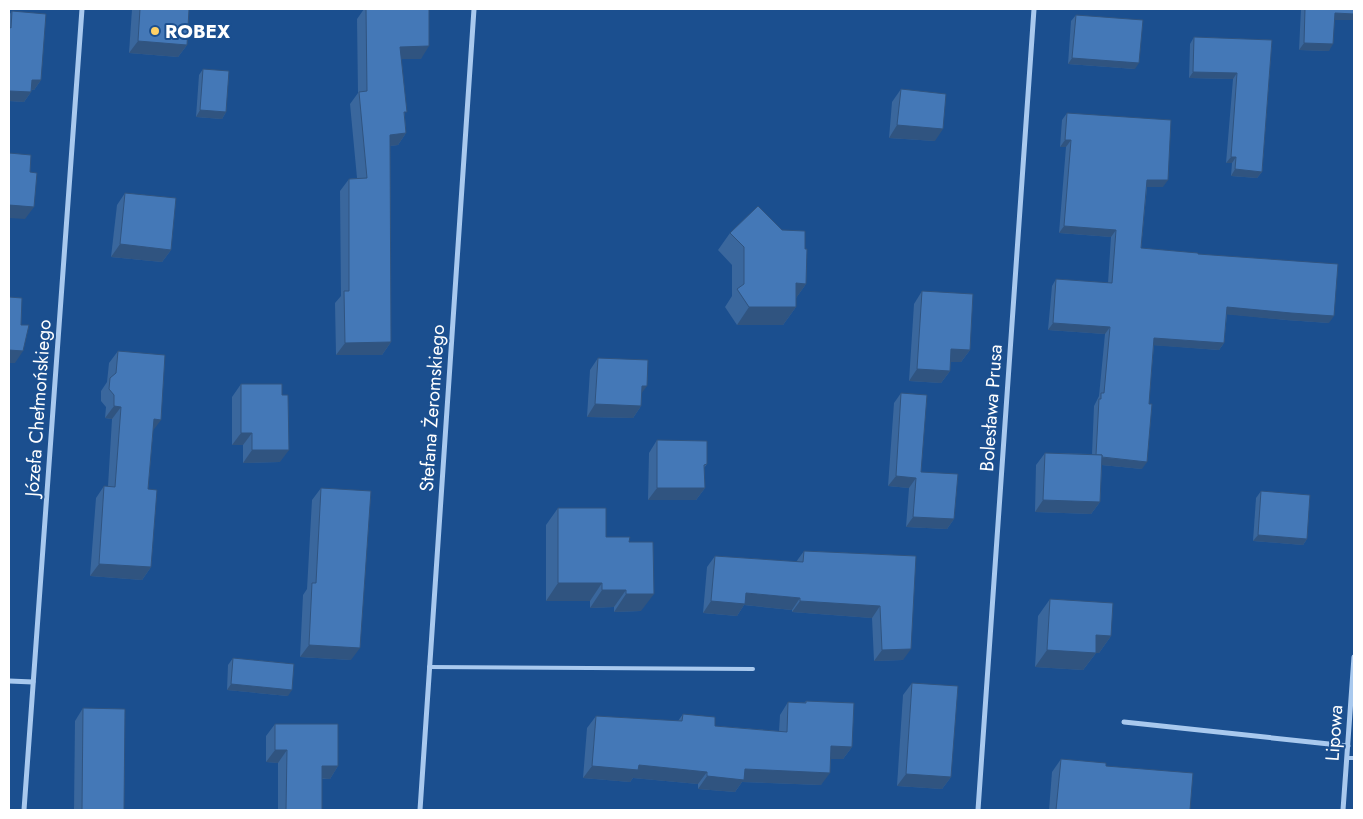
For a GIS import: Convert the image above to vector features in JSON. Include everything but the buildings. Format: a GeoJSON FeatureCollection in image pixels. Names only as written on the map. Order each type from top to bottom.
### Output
{"type":"FeatureCollection","features":[{"type":"Feature","properties":{"kind":"street","name":"Józefa Chełmońskiego"},"geometry":{"type":"LineString","coordinates":[[24,810],[82,9]]}},
{"type":"Feature","properties":{"kind":"street","name":"Stefana Żeromskiego"},"geometry":{"type":"LineString","coordinates":[[420,810],[474,9]]}},
{"type":"Feature","properties":{"kind":"street","name":"Bolesława Prusa"},"geometry":{"type":"LineString","coordinates":[[978,810],[1034,9]]}},
{"type":"Feature","properties":{"kind":"street","name":"Lipowa"},"geometry":{"type":"LineString","coordinates":[[1343,810],[1354,657]]}},
{"type":"Feature","properties":{"kind":"street"},"geometry":{"type":"LineString","coordinates":[[9,681],[32,682]]}},
{"type":"Feature","properties":{"kind":"street"},"geometry":{"type":"LineString","coordinates":[[1124,722],[1348,746]]}},
{"type":"Feature","properties":{"kind":"lane"},"geometry":{"type":"LineString","coordinates":[[429,667],[753,669]]}},
{"type":"Feature","properties":{"kind":"lane"},"geometry":{"type":"LineString","coordinates":[[1347,758],[1354,758]]}},
{"type":"Feature","properties":{"kind":"place","name":"ROBEX"},"geometry":{"type":"Point","coordinates":[155,31]}}]}
